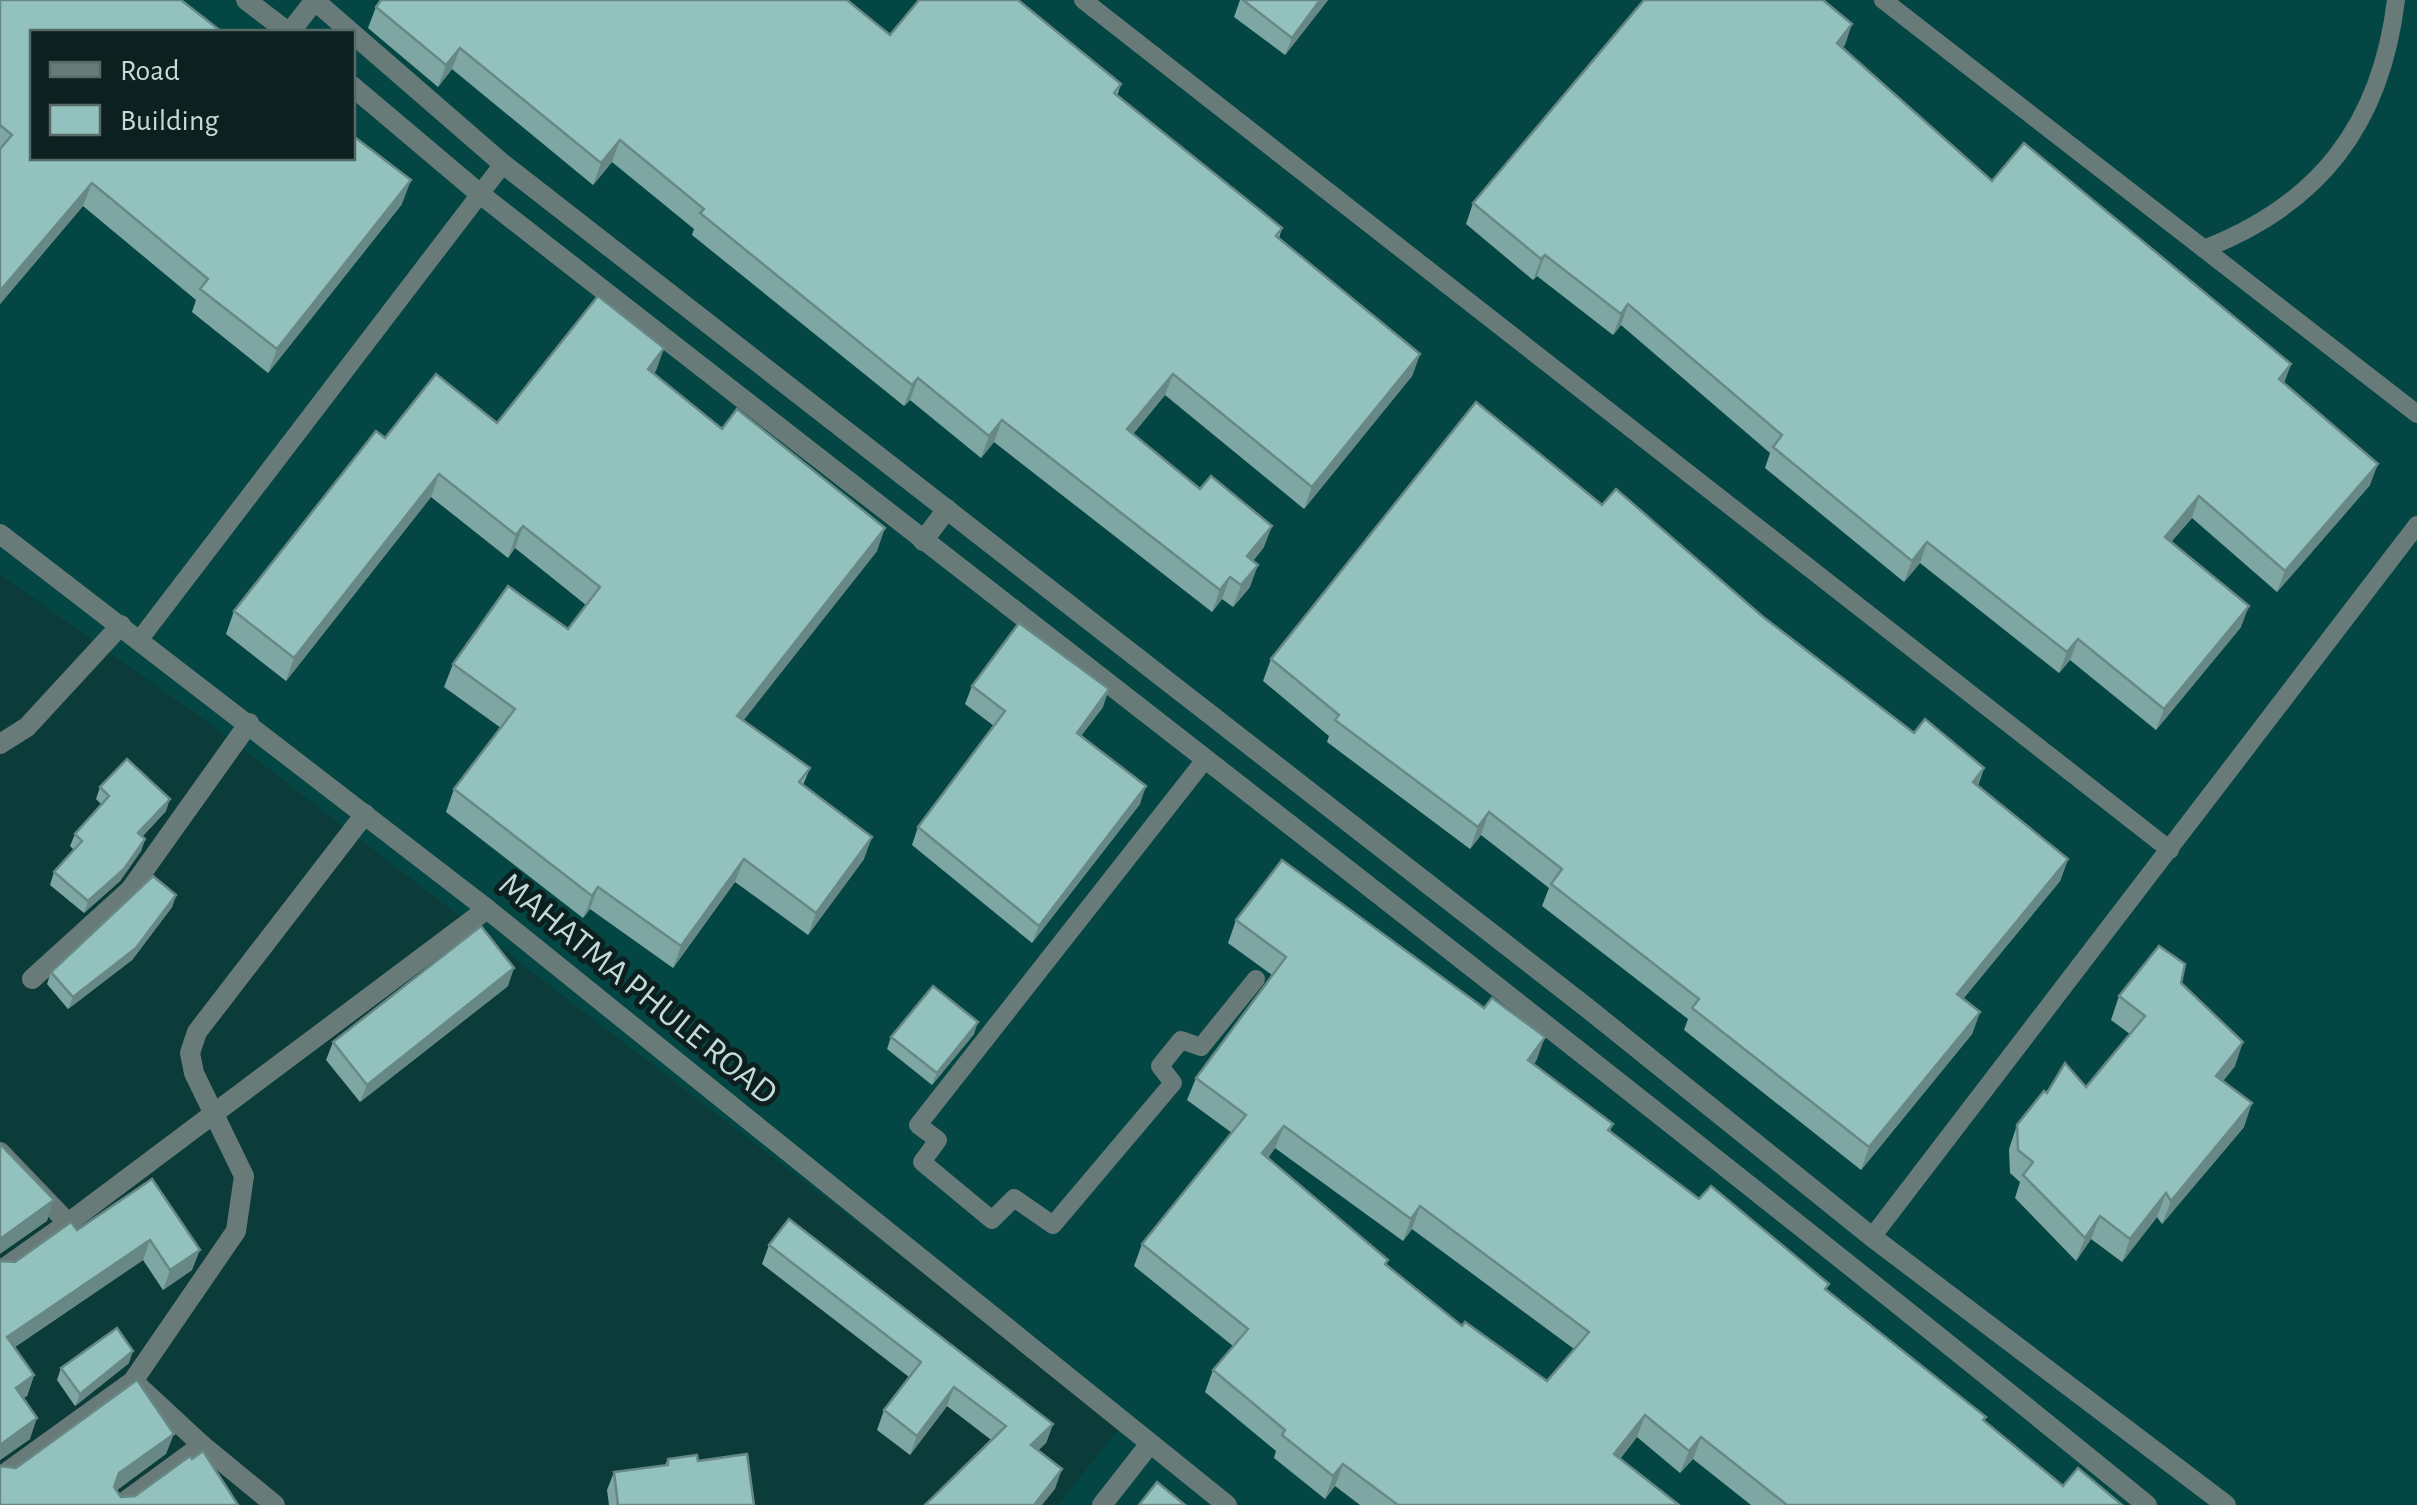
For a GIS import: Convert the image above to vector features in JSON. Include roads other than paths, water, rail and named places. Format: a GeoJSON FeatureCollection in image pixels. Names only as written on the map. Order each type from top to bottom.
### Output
{"type":"FeatureCollection","features":[{"type":"Feature","properties":{"kind":"street"},"geometry":{"type":"LineString","coordinates":[[291,30],[315,0],[349,30]]}},
{"type":"Feature","properties":{"kind":"street"},"geometry":{"type":"LineString","coordinates":[[255,3],[287,30]]}},
{"type":"Feature","properties":{"kind":"street"},"geometry":{"type":"LineString","coordinates":[[355,35],[503,164],[1570,995],[1872,1237],[2226,1505]]}},
{"type":"Feature","properties":{"kind":"street"},"geometry":{"type":"LineString","coordinates":[[355,89],[480,194],[1204,762],[1786,1210],[2147,1505]]}},
{"type":"Feature","properties":{"kind":"street"},"geometry":{"type":"LineString","coordinates":[[922,540],[946,509]]}},
{"type":"Feature","properties":{"kind":"street","name":"MAHATMA PHULE ROAD"},"geometry":{"type":"LineString","coordinates":[[0,534],[487,909],[1228,1505]]}},
{"type":"Feature","properties":{"kind":"street"},"geometry":{"type":"LineString","coordinates":[[0,744],[27,727],[121,625]]}},
{"type":"Feature","properties":{"kind":"street"},"geometry":{"type":"LineString","coordinates":[[32,979],[130,890],[249,724]]}},
{"type":"Feature","properties":{"kind":"street"},"geometry":{"type":"LineString","coordinates":[[0,1477],[133,1380],[236,1230],[244,1176],[218,1114],[194,1073],[190,1053],[197,1032],[366,814]]}},
{"type":"Feature","properties":{"kind":"street"},"geometry":{"type":"LineString","coordinates":[[0,1271],[218,1114],[487,909]]}},
{"type":"Feature","properties":{"kind":"street"},"geometry":{"type":"LineString","coordinates":[[0,1152],[68,1223]]}},
{"type":"Feature","properties":{"kind":"street"},"geometry":{"type":"LineString","coordinates":[[133,1380],[275,1505]]}},
{"type":"Feature","properties":{"kind":"street"},"geometry":{"type":"LineString","coordinates":[[120,1505],[202,1444]]}},
{"type":"Feature","properties":{"kind":"street"},"geometry":{"type":"LineString","coordinates":[[1102,1505],[1149,1445]]}},
{"type":"Feature","properties":{"kind":"lane"},"geometry":{"type":"LineString","coordinates":[[1082,0],[2170,850]]}},
{"type":"Feature","properties":{"kind":"lane"},"geometry":{"type":"LineString","coordinates":[[1884,0],[2417,414]]}},
{"type":"Feature","properties":{"kind":"lane"},"geometry":{"type":"LineString","coordinates":[[2204,248],[2252,230],[2286,209],[2330,166],[2365,110],[2385,56],[2396,0]]}},
{"type":"Feature","properties":{"kind":"lane"},"geometry":{"type":"LineString","coordinates":[[140,639],[503,164]]}},
{"type":"Feature","properties":{"kind":"lane"},"geometry":{"type":"LineString","coordinates":[[1872,1237],[2417,525]]}},
{"type":"Feature","properties":{"kind":"lane"},"geometry":{"type":"LineString","coordinates":[[1204,762],[918,1125],[938,1140],[922,1162],[992,1220],[1014,1198],[1053,1225],[1173,1083],[1160,1066],[1181,1040],[1201,1047],[1256,979]]}}]}
